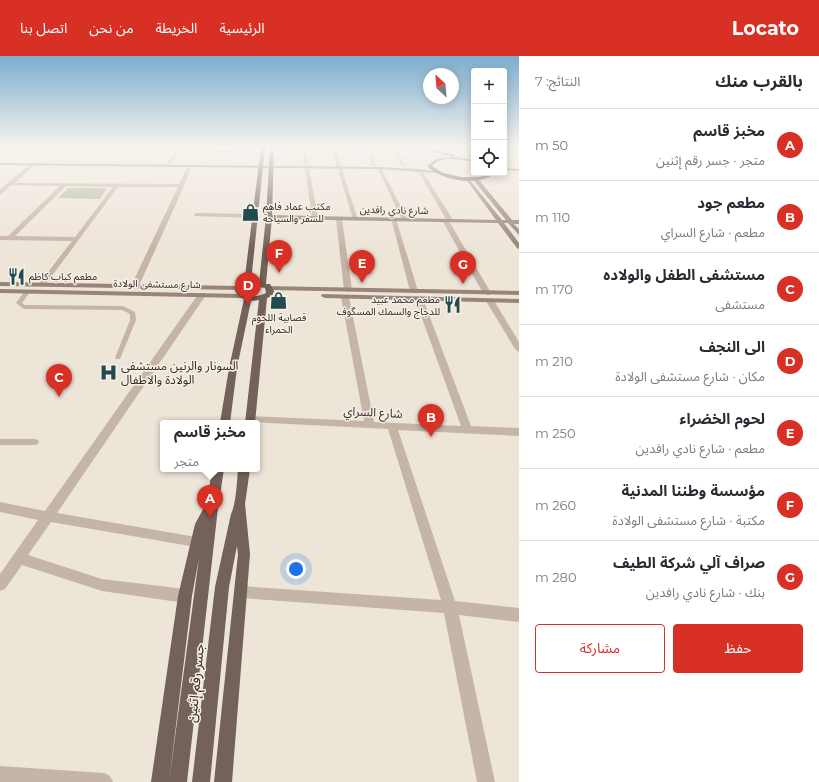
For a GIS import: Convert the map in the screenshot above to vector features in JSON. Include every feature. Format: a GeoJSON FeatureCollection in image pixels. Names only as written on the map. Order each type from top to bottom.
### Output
{"type":"FeatureCollection","features":[{"type":"Feature","properties":{"kind":"main road"},"geometry":{"type":"LineString","coordinates":[[245,297],[239,291],[244,286],[256,216],[260,181]]}},
{"type":"Feature","properties":{"kind":"main road"},"geometry":{"type":"LineString","coordinates":[[250,420],[265,291],[270,181]]}},
{"type":"Feature","properties":{"kind":"main road"},"geometry":{"type":"LineString","coordinates":[[469,181],[519,247]]}},
{"type":"Feature","properties":{"kind":"main road"},"geometry":{"type":"LineString","coordinates":[[477,181],[519,233]]}},
{"type":"Feature","properties":{"kind":"main road","name":"شارع نادي رافدين"},"geometry":{"type":"LineString","coordinates":[[269,217],[519,222]]}},
{"type":"Feature","properties":{"kind":"main road","name":"شارع مستشفى الولادة"},"geometry":{"type":"LineString","coordinates":[[0,284],[244,286]]}},
{"type":"Feature","properties":{"kind":"main road"},"geometry":{"type":"LineString","coordinates":[[244,286],[265,291],[489,297],[519,301]]}},
{"type":"Feature","properties":{"kind":"main road","name":"شارع مستشفى الولادة"},"geometry":{"type":"LineString","coordinates":[[0,291],[245,297]]}},
{"type":"Feature","properties":{"kind":"main road"},"geometry":{"type":"LineString","coordinates":[[245,297],[265,291]]}},
{"type":"Feature","properties":{"kind":"main road"},"geometry":{"type":"LineString","coordinates":[[489,297],[519,293]]}},
{"type":"Feature","properties":{"kind":"main road"},"geometry":{"type":"LineString","coordinates":[[225,420],[245,297]]}},
{"type":"Feature","properties":{"kind":"main road","name":"جسر رقم إثنين"},"geometry":{"type":"LineString","coordinates":[[178,782],[218,472]]}},
{"type":"Feature","properties":{"kind":"main road"},"geometry":{"type":"LineString","coordinates":[[223,782],[244,554],[239,504],[244,472]]}},
{"type":"Feature","properties":{"kind":"main road"},"geometry":{"type":"LineString","coordinates":[[160,782],[185,596],[201,524],[213,502]]}},
{"type":"Feature","properties":{"kind":"main road","name":"جسر رقم إثنين"},"geometry":{"type":"LineString","coordinates":[[202,782],[222,587],[239,504]]}},
{"type":"Feature","properties":{"kind":"street"},"geometry":{"type":"LineString","coordinates":[[0,193],[14,181]]}},
{"type":"Feature","properties":{"kind":"street"},"geometry":{"type":"LineString","coordinates":[[135,286],[184,181]]}},
{"type":"Feature","properties":{"kind":"street"},"geometry":{"type":"LineString","coordinates":[[309,181],[315,218]]}},
{"type":"Feature","properties":{"kind":"street"},"geometry":{"type":"LineString","coordinates":[[344,181],[356,219]]}},
{"type":"Feature","properties":{"kind":"street"},"geometry":{"type":"LineString","coordinates":[[384,181],[405,220]]}},
{"type":"Feature","properties":{"kind":"street"},"geometry":{"type":"LineString","coordinates":[[425,181],[519,350]]}},
{"type":"Feature","properties":{"kind":"street"},"geometry":{"type":"LineString","coordinates":[[10,184],[182,186]]}},
{"type":"Feature","properties":{"kind":"street"},"geometry":{"type":"LineString","coordinates":[[10,238],[64,185]]}},
{"type":"Feature","properties":{"kind":"street"},"geometry":{"type":"LineString","coordinates":[[43,284],[116,186]]}},
{"type":"Feature","properties":{"kind":"street"},"geometry":{"type":"LineString","coordinates":[[196,215],[256,216]]}},
{"type":"Feature","properties":{"kind":"street"},"geometry":{"type":"LineString","coordinates":[[340,219],[347,294],[370,425]]}},
{"type":"Feature","properties":{"kind":"street"},"geometry":{"type":"LineString","coordinates":[[393,220],[417,295],[467,429]]}},
{"type":"Feature","properties":{"kind":"street"},"geometry":{"type":"LineString","coordinates":[[0,238],[78,239]]}},
{"type":"Feature","properties":{"kind":"street"},"geometry":{"type":"LineString","coordinates":[[0,585],[202,295]]}},
{"type":"Feature","properties":{"kind":"street","name":"شارع السراي"},"geometry":{"type":"LineString","coordinates":[[260,421],[519,432]]}},
{"type":"Feature","properties":{"kind":"street"},"geometry":{"type":"LineString","coordinates":[[392,426],[450,607],[486,782]]}},
{"type":"Feature","properties":{"kind":"street"},"geometry":{"type":"LineString","coordinates":[[0,507],[48,517],[196,542]]}},
{"type":"Feature","properties":{"kind":"street"},"geometry":{"type":"LineString","coordinates":[[19,558],[102,585],[185,596]]}},
{"type":"Feature","properties":{"kind":"street"},"geometry":{"type":"LineString","coordinates":[[241,592],[450,607],[519,615]]}},
{"type":"Feature","properties":{"kind":"street"},"geometry":{"type":"LineString","coordinates":[[0,775],[104,782]]}},
{"type":"Feature","properties":{"kind":"lane"},"geometry":{"type":"LineString","coordinates":[[28,292],[19,303],[24,307],[123,308],[133,313],[133,320],[118,358]]}},
{"type":"Feature","properties":{"kind":"lane"},"geometry":{"type":"LineString","coordinates":[[0,442],[35,442]]}},
{"type":"Feature","properties":{"kind":"green space"},"geometry":{"type":"Polygon","coordinates":[[[68,188],[107,188],[100,199],[58,198],[68,188]]]}},
{"type":"Feature","properties":{"kind":"place","name":"مكتب عماد فاهم للسفر والسياحة"},"geometry":{"type":"Point","coordinates":[250,212]}},
{"type":"Feature","properties":{"kind":"place","name":"مؤسسة وطننا المدنية"},"geometry":{"type":"Point","coordinates":[279,273]}},
{"type":"Feature","properties":{"kind":"place","name":"مطعم كباب كاظم"},"geometry":{"type":"Point","coordinates":[16,276]}},
{"type":"Feature","properties":{"kind":"place","name":"لحوم الخضراء"},"geometry":{"type":"Point","coordinates":[362,283]}},
{"type":"Feature","properties":{"kind":"place","name":"صراف آلي شركة الطيف"},"geometry":{"type":"Point","coordinates":[463,284]}},
{"type":"Feature","properties":{"kind":"place","name":"قصابية اللحوم الحمراء"},"geometry":{"type":"Point","coordinates":[279,300]}},
{"type":"Feature","properties":{"kind":"place","name":"الى النجف"},"geometry":{"type":"Point","coordinates":[248,305]}},
{"type":"Feature","properties":{"kind":"place","name":"مطعم محمد عبيد للدجاج والسمك المسگوف"},"geometry":{"type":"Point","coordinates":[453,305]}},
{"type":"Feature","properties":{"kind":"place","name":"السونار والرنين مستشفى الولادة والاطفال"},"geometry":{"type":"Point","coordinates":[108,372]}},
{"type":"Feature","properties":{"kind":"place","name":"مستشفى الطفل والولاده"},"geometry":{"type":"Point","coordinates":[59,397]}},
{"type":"Feature","properties":{"kind":"place","name":"مطعم جود"},"geometry":{"type":"Point","coordinates":[431,437]}},
{"type":"Feature","properties":{"kind":"place","name":"مخبز قاسم"},"geometry":{"type":"Point","coordinates":[210,518]}}]}
